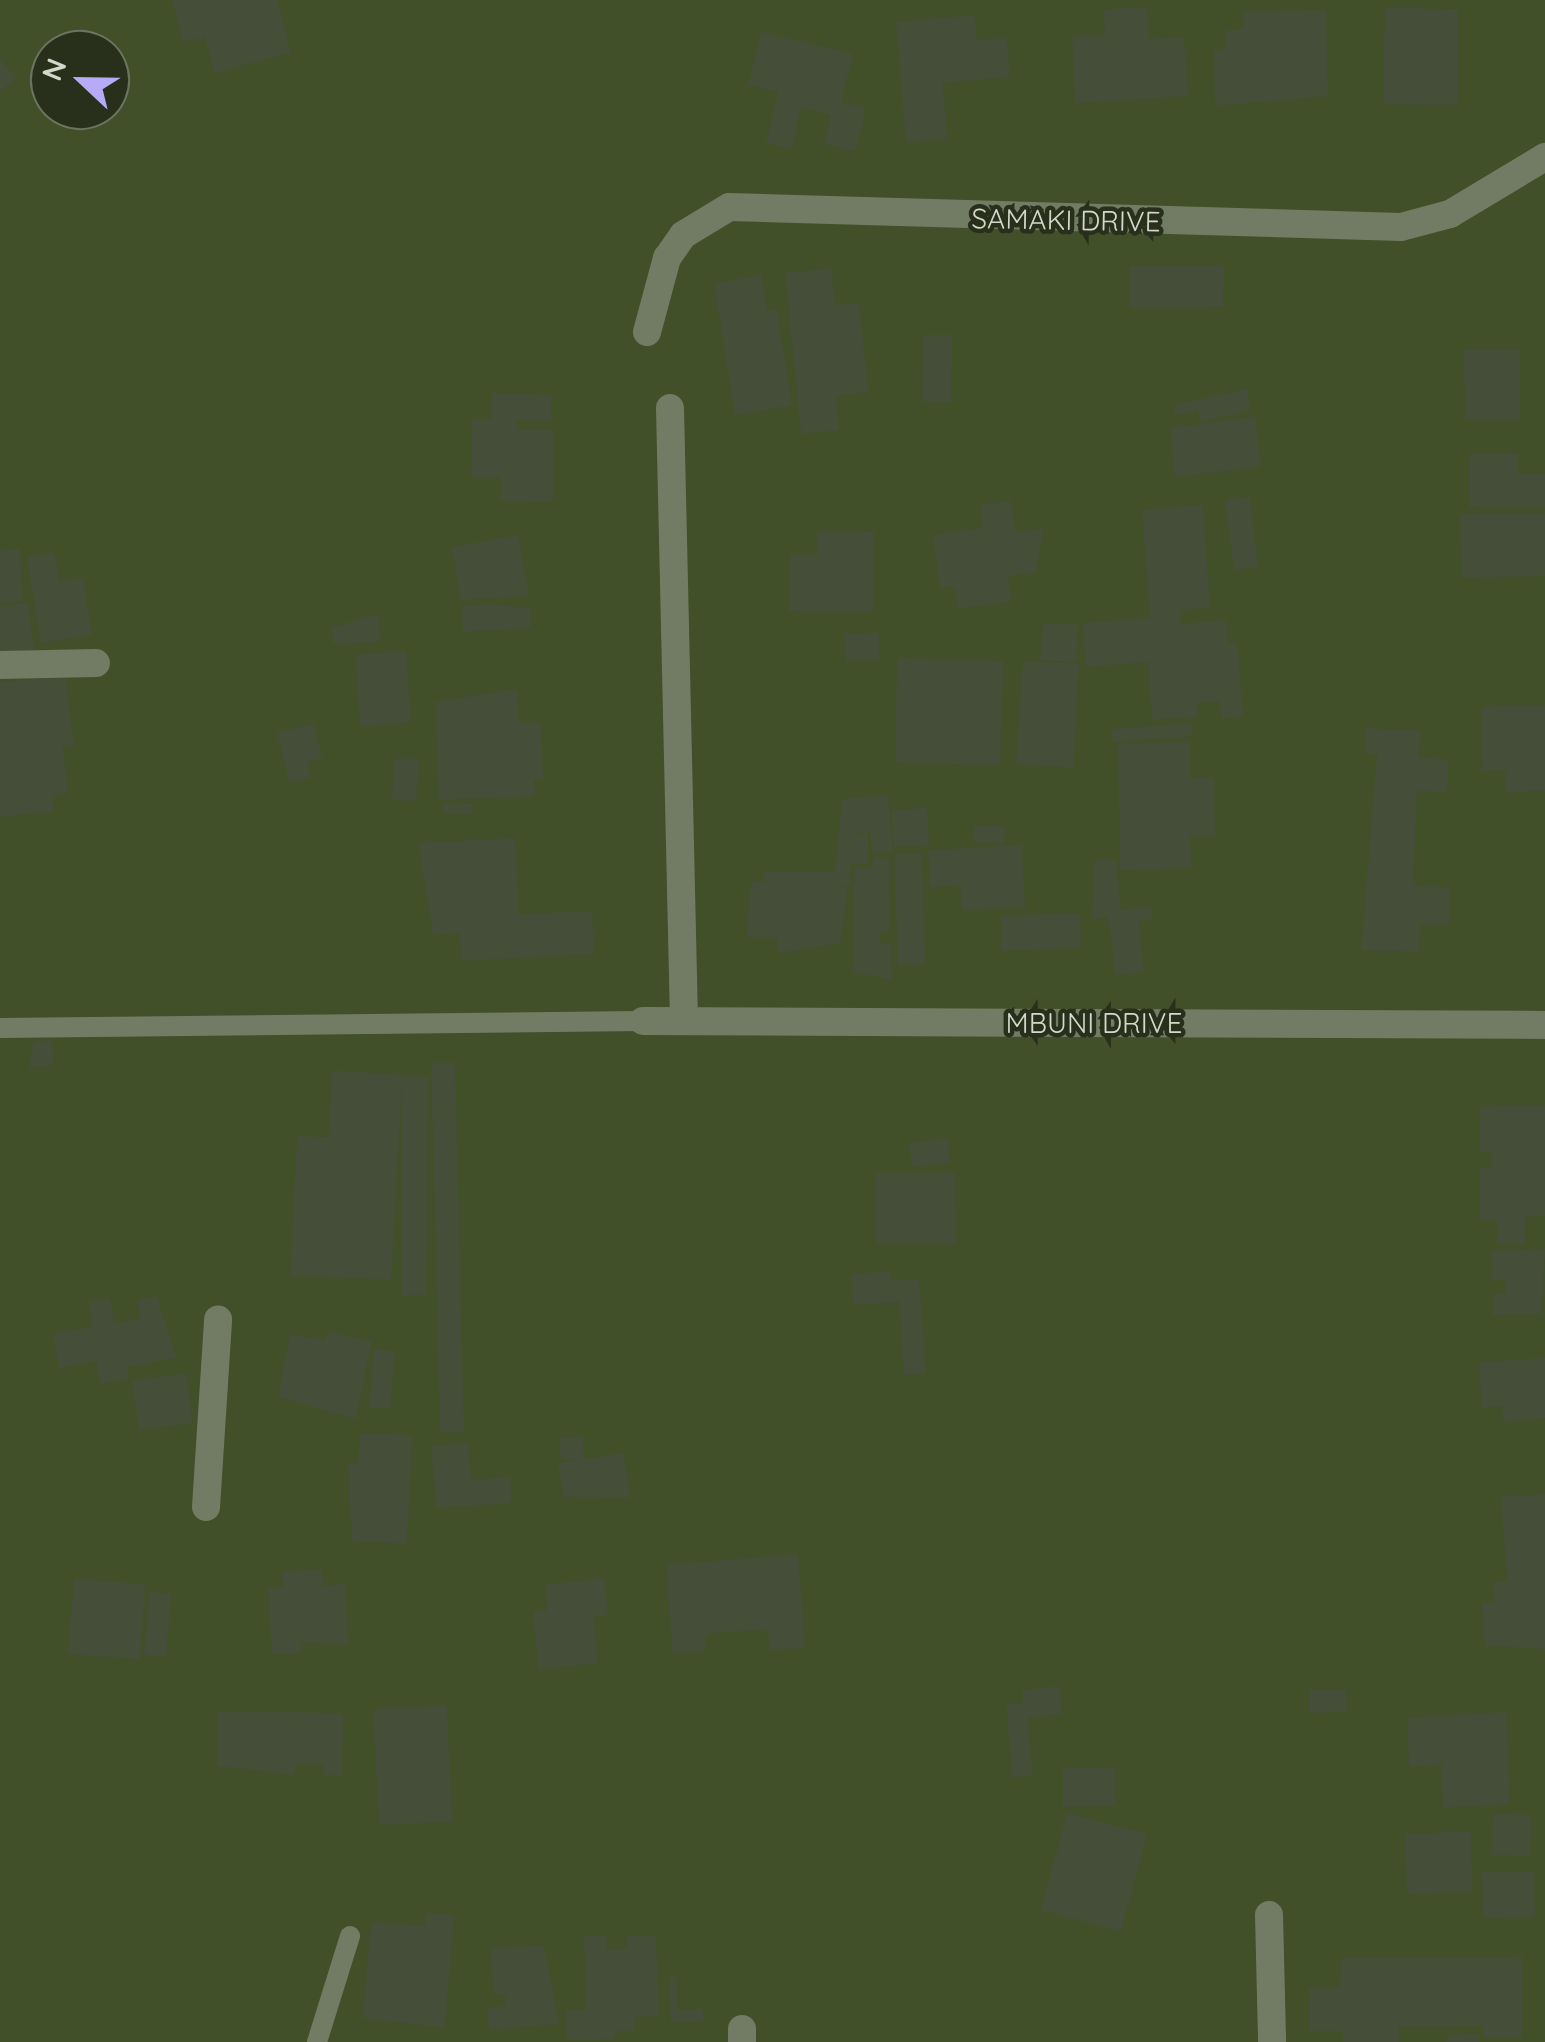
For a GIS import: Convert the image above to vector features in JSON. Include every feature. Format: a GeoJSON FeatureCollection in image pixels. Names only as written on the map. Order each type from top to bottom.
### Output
{"type":"FeatureCollection","features":[{"type":"Feature","properties":{"kind":"street","name":"SAMAKI DRIVE"},"geometry":{"type":"LineString","coordinates":[[648,332],[667,258],[683,234],[729,207],[1400,227],[1450,214],[1545,158]]}},
{"type":"Feature","properties":{"kind":"street"},"geometry":{"type":"LineString","coordinates":[[670,408],[684,1021]]}},
{"type":"Feature","properties":{"kind":"street"},"geometry":{"type":"LineString","coordinates":[[0,666],[96,663]]}},
{"type":"Feature","properties":{"kind":"street","name":"MBUNI DRIVE"},"geometry":{"type":"LineString","coordinates":[[643,1021],[1545,1025]]}},
{"type":"Feature","properties":{"kind":"street"},"geometry":{"type":"LineString","coordinates":[[206,1507],[218,1319]]}},
{"type":"Feature","properties":{"kind":"street"},"geometry":{"type":"LineString","coordinates":[[1268,1915],[1272,2042]]}},
{"type":"Feature","properties":{"kind":"lane"},"geometry":{"type":"LineString","coordinates":[[0,1028],[643,1021]]}},
{"type":"Feature","properties":{"kind":"lane"},"geometry":{"type":"LineString","coordinates":[[317,2042],[350,1936]]}},
{"type":"Feature","properties":{"kind":"green space"},"geometry":{"type":"Polygon","coordinates":[[[0,0],[1545,0],[1545,2042],[0,2042],[0,0]]]}},
{"type":"Feature","properties":{"kind":"building"},"geometry":{"type":"Polygon","coordinates":[[[172,0],[278,0],[291,53],[214,73],[205,37],[183,42],[172,0]]]}},
{"type":"Feature","properties":{"kind":"building"},"geometry":{"type":"Polygon","coordinates":[[[1147,7],[1149,39],[1184,37],[1188,96],[1075,103],[1072,37],[1105,35],[1103,9],[1147,7]]]}},
{"type":"Feature","properties":{"kind":"building"},"geometry":{"type":"Polygon","coordinates":[[[1385,8],[1458,9],[1457,105],[1383,104],[1385,8]]]}},
{"type":"Feature","properties":{"kind":"building"},"geometry":{"type":"Polygon","coordinates":[[[1326,10],[1328,96],[1215,106],[1214,51],[1226,50],[1226,30],[1244,29],[1243,12],[1326,10]]]}},
{"type":"Feature","properties":{"kind":"building"},"geometry":{"type":"Polygon","coordinates":[[[975,15],[977,40],[1007,38],[1010,77],[943,83],[947,139],[906,142],[896,22],[975,15]]]}},
{"type":"Feature","properties":{"kind":"building"},"geometry":{"type":"Polygon","coordinates":[[[761,32],[853,54],[841,102],[866,108],[856,151],[824,144],[831,115],[801,107],[792,149],[766,143],[778,92],[748,85],[761,32]]]}},
{"type":"Feature","properties":{"kind":"building"},"geometry":{"type":"Polygon","coordinates":[[[0,59],[16,78],[0,92],[0,59]]]}},
{"type":"Feature","properties":{"kind":"building"},"geometry":{"type":"Polygon","coordinates":[[[1224,265],[1223,307],[1130,308],[1130,266],[1224,265]]]}},
{"type":"Feature","properties":{"kind":"building"},"geometry":{"type":"Polygon","coordinates":[[[831,268],[835,305],[859,303],[868,392],[836,396],[839,430],[801,434],[785,273],[831,268]]]}},
{"type":"Feature","properties":{"kind":"building"},"geometry":{"type":"Polygon","coordinates":[[[762,275],[767,311],[777,309],[792,405],[735,415],[714,283],[762,275]]]}},
{"type":"Feature","properties":{"kind":"building"},"geometry":{"type":"Polygon","coordinates":[[[923,335],[952,335],[951,402],[922,402],[923,335]]]}},
{"type":"Feature","properties":{"kind":"building"},"geometry":{"type":"Polygon","coordinates":[[[1464,350],[1520,350],[1520,420],[1465,420],[1464,350]]]}},
{"type":"Feature","properties":{"kind":"building"},"geometry":{"type":"Polygon","coordinates":[[[1247,389],[1251,410],[1200,422],[1198,411],[1175,415],[1174,405],[1247,389]]]}},
{"type":"Feature","properties":{"kind":"building"},"geometry":{"type":"Polygon","coordinates":[[[492,393],[551,395],[551,421],[517,420],[517,430],[554,430],[553,502],[501,501],[501,477],[471,477],[472,419],[491,419],[492,393]]]}},
{"type":"Feature","properties":{"kind":"building"},"geometry":{"type":"Polygon","coordinates":[[[1255,417],[1261,466],[1175,477],[1170,428],[1255,417]]]}},
{"type":"Feature","properties":{"kind":"building"},"geometry":{"type":"Polygon","coordinates":[[[1470,453],[1518,454],[1518,473],[1545,474],[1545,508],[1469,507],[1470,453]]]}},
{"type":"Feature","properties":{"kind":"building"},"geometry":{"type":"Polygon","coordinates":[[[1250,497],[1258,567],[1234,570],[1225,500],[1250,497]]]}},
{"type":"Feature","properties":{"kind":"building"},"geometry":{"type":"Polygon","coordinates":[[[1011,501],[1016,533],[1043,529],[1036,572],[1008,576],[1011,601],[958,609],[955,586],[940,588],[933,535],[983,528],[980,505],[1011,501]]]}},
{"type":"Feature","properties":{"kind":"building"},"geometry":{"type":"Polygon","coordinates":[[[1203,505],[1210,607],[1180,610],[1181,624],[1226,620],[1228,643],[1237,642],[1243,717],[1221,718],[1220,701],[1197,703],[1198,717],[1152,720],[1148,662],[1086,667],[1082,623],[1150,618],[1142,510],[1203,505]]]}},
{"type":"Feature","properties":{"kind":"building"},"geometry":{"type":"Polygon","coordinates":[[[1545,513],[1545,576],[1461,578],[1460,514],[1545,513]]]}},
{"type":"Feature","properties":{"kind":"building"},"geometry":{"type":"Polygon","coordinates":[[[817,531],[874,532],[873,612],[789,611],[790,555],[817,555],[817,531]]]}},
{"type":"Feature","properties":{"kind":"building"},"geometry":{"type":"Polygon","coordinates":[[[518,535],[529,595],[461,600],[452,547],[518,535]]]}},
{"type":"Feature","properties":{"kind":"building"},"geometry":{"type":"Polygon","coordinates":[[[20,549],[23,601],[0,603],[0,551],[20,549]]]}},
{"type":"Feature","properties":{"kind":"building"},"geometry":{"type":"Polygon","coordinates":[[[54,553],[59,581],[83,578],[92,635],[41,643],[27,558],[54,553]]]}},
{"type":"Feature","properties":{"kind":"building"},"geometry":{"type":"Polygon","coordinates":[[[28,603],[34,651],[0,655],[0,606],[28,603]]]}},
{"type":"Feature","properties":{"kind":"building"},"geometry":{"type":"Polygon","coordinates":[[[462,606],[530,608],[531,628],[463,632],[462,606]]]}},
{"type":"Feature","properties":{"kind":"building"},"geometry":{"type":"Polygon","coordinates":[[[379,614],[380,642],[333,644],[332,627],[379,614]]]}},
{"type":"Feature","properties":{"kind":"building"},"geometry":{"type":"Polygon","coordinates":[[[1043,623],[1078,625],[1076,662],[1040,660],[1043,623]]]}},
{"type":"Feature","properties":{"kind":"building"},"geometry":{"type":"Polygon","coordinates":[[[878,632],[880,659],[846,661],[844,634],[878,632]]]}},
{"type":"Feature","properties":{"kind":"building"},"geometry":{"type":"Polygon","coordinates":[[[406,651],[411,722],[360,726],[355,655],[406,651]]]}},
{"type":"Feature","properties":{"kind":"building"},"geometry":{"type":"Polygon","coordinates":[[[897,658],[1003,661],[1000,765],[895,763],[897,658]]]}},
{"type":"Feature","properties":{"kind":"building"},"geometry":{"type":"Polygon","coordinates":[[[1023,661],[1079,664],[1073,768],[1016,764],[1023,661]]]}},
{"type":"Feature","properties":{"kind":"building"},"geometry":{"type":"Polygon","coordinates":[[[65,676],[74,745],[63,746],[68,793],[53,794],[54,811],[0,817],[0,682],[65,676]]]}},
{"type":"Feature","properties":{"kind":"building"},"geometry":{"type":"Polygon","coordinates":[[[517,689],[519,723],[541,722],[543,779],[534,780],[535,796],[439,800],[435,702],[517,689]]]}},
{"type":"Feature","properties":{"kind":"building"},"geometry":{"type":"Polygon","coordinates":[[[1545,705],[1545,791],[1505,792],[1505,770],[1482,771],[1481,707],[1545,705]]]}},
{"type":"Feature","properties":{"kind":"building"},"geometry":{"type":"Polygon","coordinates":[[[1191,723],[1192,736],[1112,742],[1111,729],[1191,723]]]}},
{"type":"Feature","properties":{"kind":"building"},"geometry":{"type":"Polygon","coordinates":[[[314,724],[322,758],[307,762],[310,777],[289,782],[277,732],[314,724]]]}},
{"type":"Feature","properties":{"kind":"building"},"geometry":{"type":"Polygon","coordinates":[[[1365,728],[1420,730],[1419,758],[1449,759],[1447,792],[1417,791],[1413,886],[1450,887],[1449,925],[1420,924],[1419,952],[1361,950],[1377,754],[1365,754],[1365,728]]]}},
{"type":"Feature","properties":{"kind":"building"},"geometry":{"type":"Polygon","coordinates":[[[1190,742],[1190,778],[1214,777],[1215,836],[1190,837],[1191,868],[1120,870],[1118,744],[1190,742]]]}},
{"type":"Feature","properties":{"kind":"building"},"geometry":{"type":"Polygon","coordinates":[[[394,758],[419,759],[416,801],[392,800],[394,758]]]}},
{"type":"Feature","properties":{"kind":"building"},"geometry":{"type":"Polygon","coordinates":[[[888,795],[893,852],[872,853],[870,831],[854,833],[868,833],[868,864],[850,864],[851,885],[835,885],[848,888],[840,943],[777,953],[777,937],[746,937],[751,882],[764,882],[764,872],[835,871],[842,799],[888,795]]]}},
{"type":"Feature","properties":{"kind":"building"},"geometry":{"type":"Polygon","coordinates":[[[443,803],[472,804],[472,815],[443,813],[443,803]]]}},
{"type":"Feature","properties":{"kind":"building"},"geometry":{"type":"Polygon","coordinates":[[[927,808],[929,845],[894,847],[892,810],[927,808]]]}},
{"type":"Feature","properties":{"kind":"building"},"geometry":{"type":"Polygon","coordinates":[[[974,825],[1005,826],[1004,843],[973,842],[974,825]]]}},
{"type":"Feature","properties":{"kind":"building"},"geometry":{"type":"Polygon","coordinates":[[[515,838],[519,914],[592,911],[594,954],[461,961],[460,933],[433,934],[418,843],[515,838]]]}},
{"type":"Feature","properties":{"kind":"building"},"geometry":{"type":"Polygon","coordinates":[[[1022,845],[1025,907],[962,910],[960,885],[930,887],[928,850],[1022,845]]]}},
{"type":"Feature","properties":{"kind":"building"},"geometry":{"type":"Polygon","coordinates":[[[921,853],[926,964],[898,965],[894,854],[921,853]]]}},
{"type":"Feature","properties":{"kind":"building"},"geometry":{"type":"Polygon","coordinates":[[[874,857],[889,857],[889,931],[880,931],[880,943],[891,944],[892,980],[854,972],[854,868],[873,868],[874,857]]]}},
{"type":"Feature","properties":{"kind":"building"},"geometry":{"type":"Polygon","coordinates":[[[1116,859],[1121,910],[1151,906],[1153,919],[1139,921],[1144,972],[1115,975],[1109,917],[1092,919],[1094,861],[1116,859]]]}},
{"type":"Feature","properties":{"kind":"building"},"geometry":{"type":"Polygon","coordinates":[[[1080,913],[1081,947],[1002,951],[1001,916],[1080,913]]]}},
{"type":"Feature","properties":{"kind":"building"},"geometry":{"type":"Polygon","coordinates":[[[52,1040],[54,1065],[29,1068],[33,1042],[52,1040]]]}},
{"type":"Feature","properties":{"kind":"building"},"geometry":{"type":"Polygon","coordinates":[[[455,1062],[464,1432],[440,1433],[431,1063],[455,1062]]]}},
{"type":"Feature","properties":{"kind":"building"},"geometry":{"type":"Polygon","coordinates":[[[332,1070],[428,1077],[426,1295],[401,1295],[402,1083],[391,1280],[290,1275],[297,1136],[328,1137],[332,1070]]]}},
{"type":"Feature","properties":{"kind":"building"},"geometry":{"type":"Polygon","coordinates":[[[1545,1105],[1545,1216],[1525,1217],[1525,1243],[1497,1244],[1497,1220],[1480,1221],[1479,1168],[1492,1168],[1492,1152],[1480,1152],[1479,1107],[1545,1105]]]}},
{"type":"Feature","properties":{"kind":"building"},"geometry":{"type":"Polygon","coordinates":[[[947,1138],[950,1162],[912,1167],[909,1143],[947,1138]]]}},
{"type":"Feature","properties":{"kind":"building"},"geometry":{"type":"Polygon","coordinates":[[[875,1173],[955,1173],[956,1243],[876,1243],[875,1173]]]}},
{"type":"Feature","properties":{"kind":"building"},"geometry":{"type":"Polygon","coordinates":[[[1545,1250],[1541,1314],[1493,1315],[1493,1294],[1506,1294],[1506,1280],[1492,1280],[1492,1251],[1545,1250]]]}},
{"type":"Feature","properties":{"kind":"building"},"geometry":{"type":"Polygon","coordinates":[[[890,1271],[891,1281],[919,1279],[926,1374],[904,1375],[899,1302],[853,1305],[851,1274],[890,1271]]]}},
{"type":"Feature","properties":{"kind":"building"},"geometry":{"type":"Polygon","coordinates":[[[157,1297],[177,1358],[127,1367],[129,1379],[100,1384],[96,1361],[59,1368],[53,1334],[93,1327],[89,1302],[110,1298],[114,1323],[141,1319],[137,1300],[157,1297]]]}},
{"type":"Feature","properties":{"kind":"building"},"geometry":{"type":"Polygon","coordinates":[[[327,1332],[372,1341],[356,1419],[278,1397],[290,1334],[325,1340],[327,1332]]]}},
{"type":"Feature","properties":{"kind":"building"},"geometry":{"type":"Polygon","coordinates":[[[374,1349],[395,1351],[390,1409],[369,1407],[374,1349]]]}},
{"type":"Feature","properties":{"kind":"building"},"geometry":{"type":"Polygon","coordinates":[[[1545,1358],[1545,1418],[1503,1422],[1502,1406],[1482,1408],[1479,1362],[1545,1358]]]}},
{"type":"Feature","properties":{"kind":"building"},"geometry":{"type":"Polygon","coordinates":[[[186,1373],[193,1423],[139,1430],[132,1381],[186,1373]]]}},
{"type":"Feature","properties":{"kind":"building"},"geometry":{"type":"Polygon","coordinates":[[[360,1433],[412,1435],[407,1544],[352,1541],[348,1463],[358,1464],[360,1433]]]}},
{"type":"Feature","properties":{"kind":"building"},"geometry":{"type":"Polygon","coordinates":[[[583,1437],[584,1459],[623,1453],[630,1498],[563,1497],[558,1463],[583,1459],[561,1460],[559,1438],[583,1437]]]}},
{"type":"Feature","properties":{"kind":"building"},"geometry":{"type":"Polygon","coordinates":[[[468,1443],[471,1480],[510,1477],[512,1503],[436,1508],[431,1446],[468,1443]]]}},
{"type":"Feature","properties":{"kind":"building"},"geometry":{"type":"Polygon","coordinates":[[[1545,1494],[1545,1649],[1485,1646],[1482,1603],[1495,1603],[1493,1582],[1507,1581],[1501,1497],[1545,1494]]]}},
{"type":"Feature","properties":{"kind":"building"},"geometry":{"type":"Polygon","coordinates":[[[798,1554],[805,1648],[769,1650],[768,1629],[705,1634],[706,1651],[673,1654],[666,1565],[798,1554]]]}},
{"type":"Feature","properties":{"kind":"building"},"geometry":{"type":"Polygon","coordinates":[[[322,1569],[323,1586],[345,1584],[348,1645],[301,1642],[302,1653],[272,1655],[268,1588],[283,1587],[282,1572],[322,1569]]]}},
{"type":"Feature","properties":{"kind":"building"},"geometry":{"type":"Polygon","coordinates":[[[604,1578],[608,1615],[593,1617],[598,1663],[538,1670],[533,1611],[547,1610],[545,1585],[604,1578]]]}},
{"type":"Feature","properties":{"kind":"building"},"geometry":{"type":"Polygon","coordinates":[[[74,1579],[145,1584],[140,1659],[68,1654],[74,1579]]]}},
{"type":"Feature","properties":{"kind":"building"},"geometry":{"type":"Polygon","coordinates":[[[150,1592],[171,1594],[166,1657],[144,1655],[150,1592]]]}},
{"type":"Feature","properties":{"kind":"building"},"geometry":{"type":"Polygon","coordinates":[[[1059,1686],[1062,1714],[1027,1718],[1033,1776],[1012,1778],[1006,1705],[1023,1703],[1022,1690],[1059,1686]]]}},
{"type":"Feature","properties":{"kind":"building"},"geometry":{"type":"Polygon","coordinates":[[[1346,1689],[1347,1712],[1310,1713],[1309,1690],[1346,1689]]]}},
{"type":"Feature","properties":{"kind":"building"},"geometry":{"type":"Polygon","coordinates":[[[447,1706],[452,1822],[379,1825],[373,1709],[447,1706]]]}},
{"type":"Feature","properties":{"kind":"building"},"geometry":{"type":"Polygon","coordinates":[[[218,1711],[343,1713],[342,1775],[324,1775],[324,1764],[295,1764],[294,1775],[217,1766],[218,1711]]]}},
{"type":"Feature","properties":{"kind":"building"},"geometry":{"type":"Polygon","coordinates":[[[1506,1712],[1510,1804],[1443,1808],[1441,1764],[1409,1767],[1407,1718],[1506,1712]]]}},
{"type":"Feature","properties":{"kind":"building"},"geometry":{"type":"Polygon","coordinates":[[[1115,1767],[1115,1806],[1063,1807],[1063,1768],[1115,1767]]]}},
{"type":"Feature","properties":{"kind":"building"},"geometry":{"type":"Polygon","coordinates":[[[1067,1813],[1147,1834],[1121,1931],[1041,1910],[1067,1813]]]}},
{"type":"Feature","properties":{"kind":"building"},"geometry":{"type":"Polygon","coordinates":[[[1493,1814],[1531,1815],[1530,1856],[1491,1855],[1493,1814]]]}},
{"type":"Feature","properties":{"kind":"building"},"geometry":{"type":"Polygon","coordinates":[[[1471,1831],[1472,1891],[1407,1894],[1405,1834],[1471,1831]]]}},
{"type":"Feature","properties":{"kind":"building"},"geometry":{"type":"Polygon","coordinates":[[[1534,1871],[1535,1917],[1483,1918],[1482,1872],[1534,1871]]]}},
{"type":"Feature","properties":{"kind":"building"},"geometry":{"type":"Polygon","coordinates":[[[426,1913],[454,1915],[445,2028],[363,2018],[371,1922],[425,1926],[426,1913]]]}},
{"type":"Feature","properties":{"kind":"building"},"geometry":{"type":"Polygon","coordinates":[[[606,1935],[607,1950],[627,1949],[626,1936],[656,1935],[659,2016],[634,2017],[634,2031],[615,2031],[615,2039],[567,2041],[566,2010],[586,2010],[584,1936],[606,1935]]]}},
{"type":"Feature","properties":{"kind":"building"},"geometry":{"type":"Polygon","coordinates":[[[544,1945],[559,2024],[489,2030],[487,2008],[505,2006],[505,1994],[494,1994],[490,1949],[544,1945]]]}},
{"type":"Feature","properties":{"kind":"building"},"geometry":{"type":"Polygon","coordinates":[[[1522,1957],[1522,2037],[1483,2037],[1483,2026],[1398,2027],[1399,2042],[1343,2042],[1343,2031],[1309,2031],[1309,1988],[1340,1988],[1341,1958],[1522,1957]]]}},
{"type":"Feature","properties":{"kind":"building"},"geometry":{"type":"Polygon","coordinates":[[[669,1977],[677,1977],[678,2010],[703,2008],[704,2021],[671,2023],[669,1977]]]}},
{"type":"Feature","properties":{"kind":"building"},"geometry":{"type":"Polygon","coordinates":[[[1480,2034],[1480,2042],[1447,2042],[1447,2035],[1480,2034]]]}}]}
